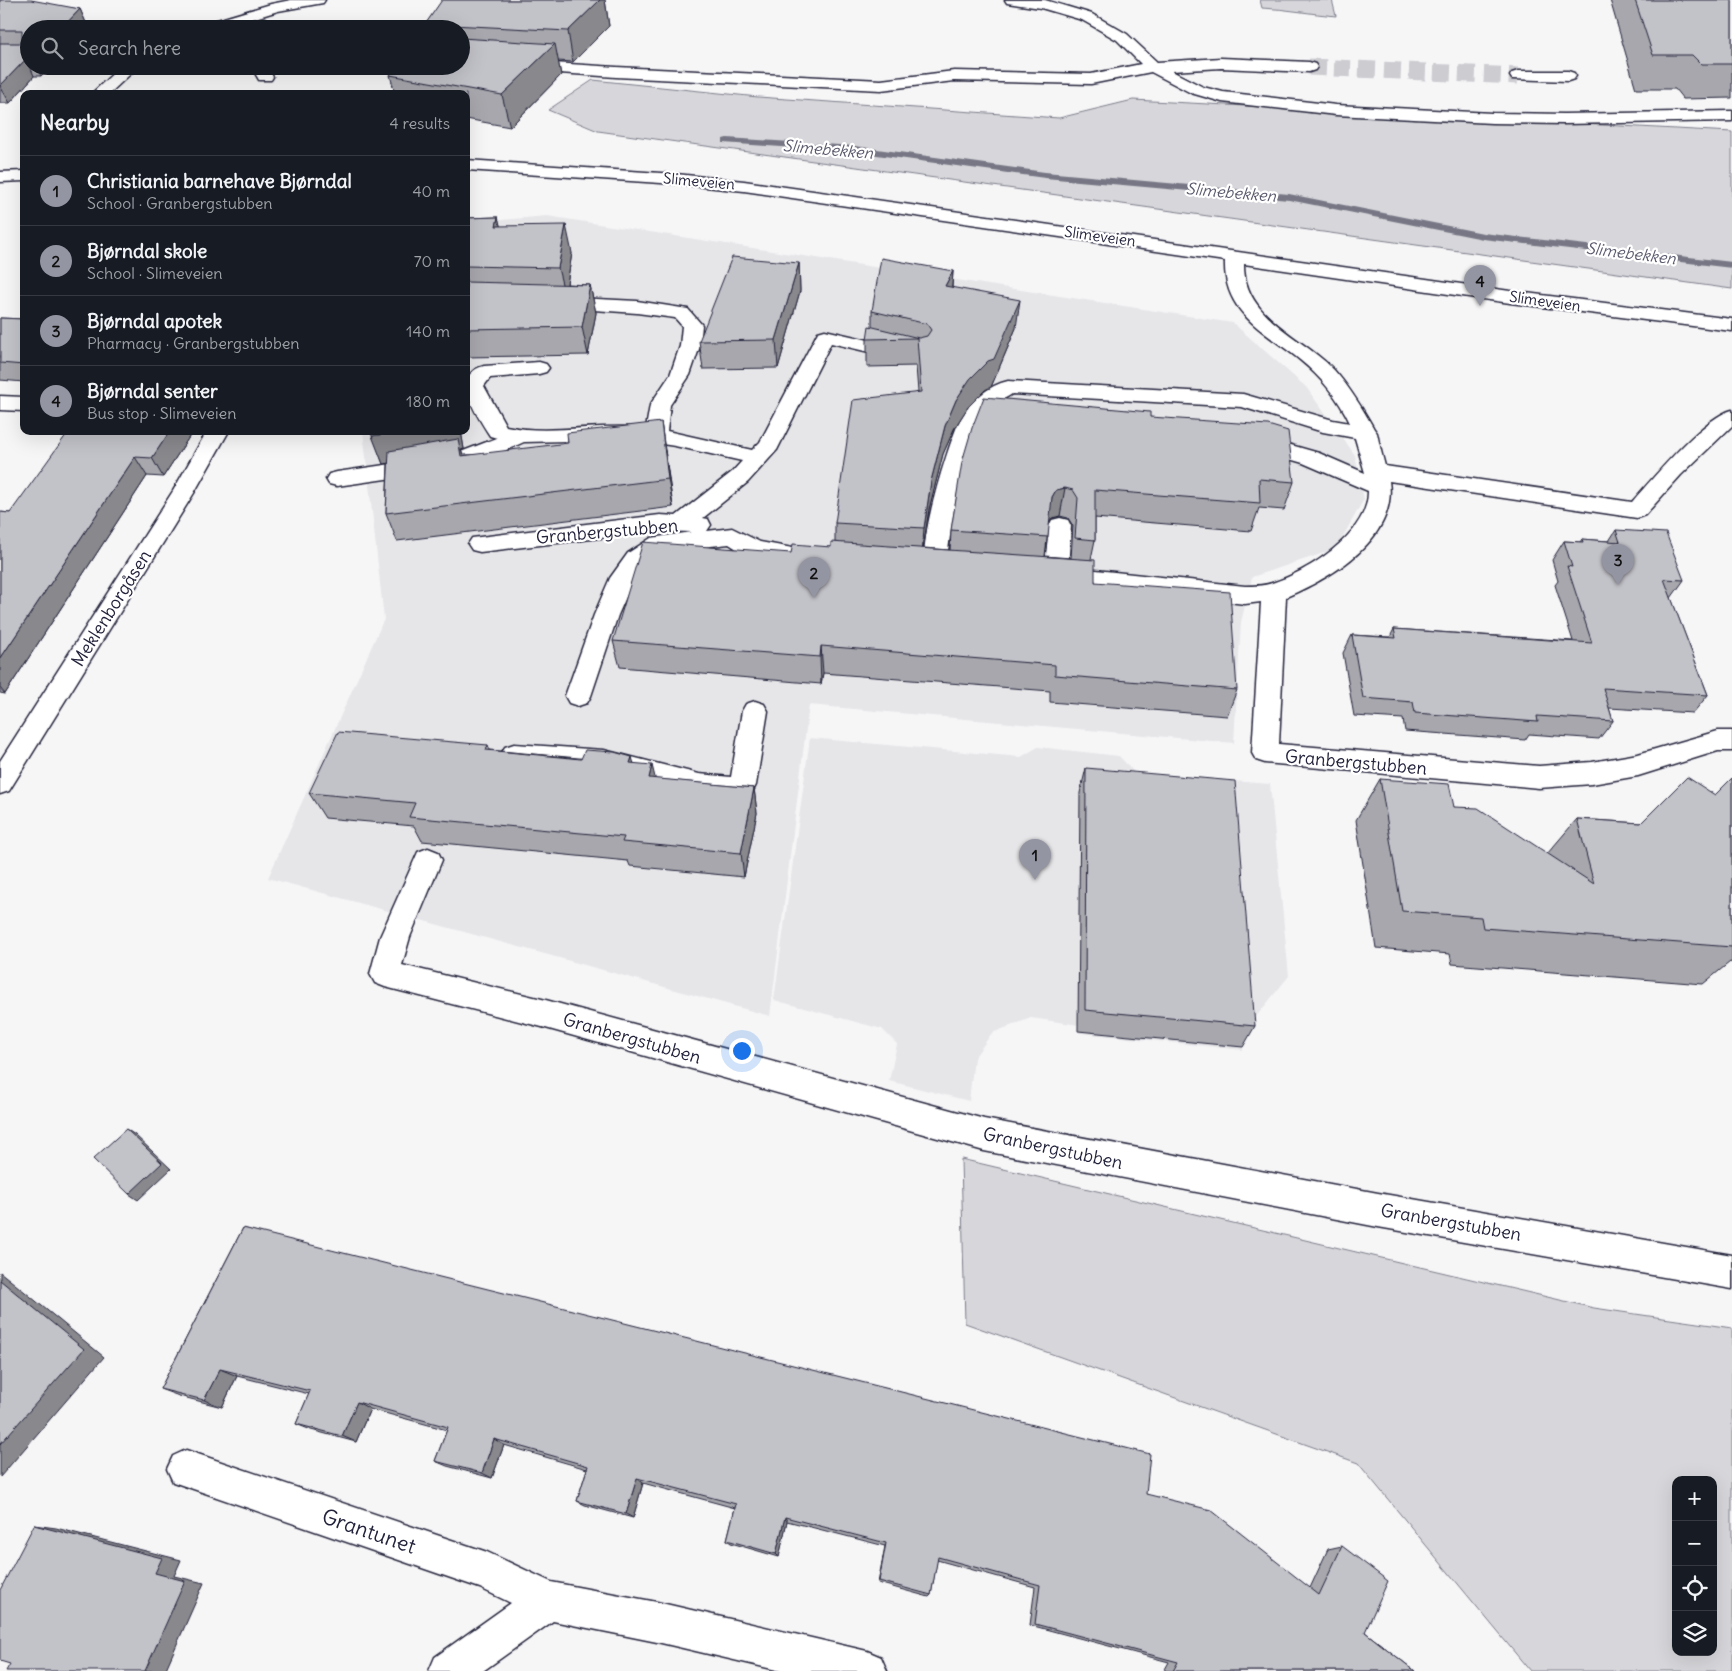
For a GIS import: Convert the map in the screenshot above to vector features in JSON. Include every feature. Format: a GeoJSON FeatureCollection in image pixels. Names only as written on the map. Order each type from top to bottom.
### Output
{"type":"FeatureCollection","features":[{"type":"Feature","properties":{"kind":"street"},"geometry":{"type":"LineString","coordinates":[[230,20],[275,3],[318,0]]}},
{"type":"Feature","properties":{"kind":"street"},"geometry":{"type":"LineString","coordinates":[[1012,0],[1043,4],[1087,17],[1122,37],[1153,67],[1197,90],[1222,97],[1336,110],[1520,119],[1732,116]]}},
{"type":"Feature","properties":{"kind":"street"},"geometry":{"type":"LineString","coordinates":[[240,17],[244,20]]}},
{"type":"Feature","properties":{"kind":"street"},"geometry":{"type":"LineString","coordinates":[[470,59],[481,48]]}},
{"type":"Feature","properties":{"kind":"street"},"geometry":{"type":"LineString","coordinates":[[470,62],[597,71],[881,85],[954,76],[1091,79],[1153,67],[1240,62],[1308,67]]}},
{"type":"Feature","properties":{"kind":"street"},"geometry":{"type":"LineString","coordinates":[[103,90],[118,75]]}},
{"type":"Feature","properties":{"kind":"street"},"geometry":{"type":"LineString","coordinates":[[1518,76],[1568,76]]}},
{"type":"Feature","properties":{"kind":"street"},"geometry":{"type":"LineString","coordinates":[[470,153],[487,166]]}},
{"type":"Feature","properties":{"kind":"street","name":"Slimeveien"},"geometry":{"type":"LineString","coordinates":[[470,165],[676,179],[744,186],[1557,303],[1732,325]]}},
{"type":"Feature","properties":{"kind":"street"},"geometry":{"type":"LineString","coordinates":[[0,178],[20,176]]}},
{"type":"Feature","properties":{"kind":"street"},"geometry":{"type":"LineString","coordinates":[[1060,526],[1046,574],[1102,578],[1245,595],[1274,592],[1305,580],[1335,562],[1357,541],[1372,519],[1380,503],[1377,479],[1366,433],[1344,395],[1308,356],[1259,321],[1239,295],[1233,272],[1235,256]]}},
{"type":"Feature","properties":{"kind":"street"},"geometry":{"type":"LineString","coordinates":[[542,303],[637,307],[681,314],[692,325],[690,346],[680,375],[660,405],[655,436]]}},
{"type":"Feature","properties":{"kind":"street"},"geometry":{"type":"LineString","coordinates":[[681,524],[740,477],[769,445],[825,336],[918,358]]}},
{"type":"Feature","properties":{"kind":"street"},"geometry":{"type":"LineString","coordinates":[[539,368],[484,372],[475,382],[474,386],[498,431],[519,436],[625,433],[655,436],[684,440],[757,458]]}},
{"type":"Feature","properties":{"kind":"street"},"geometry":{"type":"LineString","coordinates":[[934,567],[937,537],[954,463],[969,422],[980,406],[1008,387],[1243,401],[1331,427],[1366,433]]}},
{"type":"Feature","properties":{"kind":"street"},"geometry":{"type":"LineString","coordinates":[[0,403],[20,404]]}},
{"type":"Feature","properties":{"kind":"street"},"geometry":{"type":"LineString","coordinates":[[973,416],[1000,419]]}},
{"type":"Feature","properties":{"kind":"street"},"geometry":{"type":"LineString","coordinates":[[1238,440],[1282,448],[1377,479],[1636,510],[1720,424],[1732,417]]}},
{"type":"Feature","properties":{"kind":"street","name":"Meklenborgåsen"},"geometry":{"type":"LineString","coordinates":[[0,783],[183,493],[216,435]]}},
{"type":"Feature","properties":{"kind":"street"},"geometry":{"type":"LineString","coordinates":[[337,479],[455,462],[474,456],[519,436]]}},
{"type":"Feature","properties":{"kind":"street","name":"Granbergstubben"},"geometry":{"type":"LineString","coordinates":[[480,544],[660,523],[702,525],[732,536],[753,548],[791,557],[829,560]]}},
{"type":"Feature","properties":{"kind":"street"},"geometry":{"type":"LineString","coordinates":[[578,696],[606,614],[622,578],[636,559],[659,544],[732,536]]}},
{"type":"Feature","properties":{"kind":"street","name":"Granbergstubben"},"geometry":{"type":"LineString","coordinates":[[1274,592],[1265,753],[1539,777],[1638,765],[1718,741],[1732,741]]}},
{"type":"Feature","properties":{"kind":"street"},"geometry":{"type":"LineString","coordinates":[[489,752],[604,760],[698,785],[738,789],[743,785],[755,711]]}},
{"type":"Feature","properties":{"kind":"street","name":"Granbergstubben"},"geometry":{"type":"LineString","coordinates":[[428,860],[395,937],[385,974],[542,1013],[984,1135],[1320,1199],[1732,1272]]}},
{"type":"Feature","properties":{"kind":"street","name":"Grantunet"},"geometry":{"type":"LineString","coordinates":[[186,1469],[486,1571],[548,1601],[666,1624],[867,1671]]}},
{"type":"Feature","properties":{"kind":"street"},"geometry":{"type":"LineString","coordinates":[[450,1671],[548,1601]]}},
{"type":"Feature","properties":{"kind":"shaded area"},"geometry":{"type":"Polygon","coordinates":[[[1260,0],[1332,0],[1336,16],[1262,8],[1260,0]]]}},
{"type":"Feature","properties":{"kind":"shaded area"},"geometry":{"type":"Polygon","coordinates":[[[593,80],[758,97],[1059,118],[1133,100],[1732,132],[1732,289],[598,131],[548,110],[593,80]]]}},
{"type":"Feature","properties":{"kind":"shaded area"},"geometry":{"type":"Polygon","coordinates":[[[547,216],[1233,323],[1306,387],[1355,455],[1364,499],[1336,549],[1252,577],[1241,622],[1234,743],[809,705],[770,1016],[268,878],[384,619],[363,435],[470,435],[470,223],[547,216]]]}},
{"type":"Feature","properties":{"kind":"shaded area"},"geometry":{"type":"Polygon","coordinates":[[[810,738],[1021,757],[1038,747],[1119,756],[1135,773],[1270,784],[1289,976],[1242,1034],[1243,1050],[1080,1033],[1079,1025],[1031,1018],[992,1033],[974,1058],[969,1101],[889,1081],[897,1044],[882,1029],[774,1000],[810,738]]]}},
{"type":"Feature","properties":{"kind":"shaded area"},"geometry":{"type":"Polygon","coordinates":[[[961,1159],[1594,1308],[1732,1328],[1732,1671],[1530,1671],[1358,1463],[965,1323],[961,1159]]]}},
{"type":"Feature","properties":{"kind":"building"},"geometry":{"type":"Polygon","coordinates":[[[0,0],[31,0],[80,9],[70,20],[20,20],[20,30],[0,30],[0,0]]]}},
{"type":"Feature","properties":{"kind":"building"},"geometry":{"type":"Polygon","coordinates":[[[442,0],[600,0],[568,31],[470,26],[470,20],[428,20],[442,0]]]}},
{"type":"Feature","properties":{"kind":"building"},"geometry":{"type":"Polygon","coordinates":[[[1635,0],[1732,0],[1732,64],[1701,64],[1692,55],[1653,55],[1635,0]]]}},
{"type":"Feature","properties":{"kind":"building"},"geometry":{"type":"Polygon","coordinates":[[[470,39],[555,44],[502,95],[390,75],[470,75],[470,39]]]}},
{"type":"Feature","properties":{"kind":"building"},"geometry":{"type":"Polygon","coordinates":[[[0,43],[20,43],[20,65],[0,86],[0,43]]]}},
{"type":"Feature","properties":{"kind":"building"},"geometry":{"type":"Polygon","coordinates":[[[498,217],[496,226],[566,225],[558,268],[470,266],[470,218],[498,217]]]}},
{"type":"Feature","properties":{"kind":"building"},"geometry":{"type":"Polygon","coordinates":[[[732,257],[799,263],[776,340],[699,341],[732,257]]]}},
{"type":"Feature","properties":{"kind":"building"},"geometry":{"type":"Polygon","coordinates":[[[881,258],[953,271],[945,286],[1020,300],[994,359],[988,361],[970,379],[956,400],[945,426],[931,481],[924,528],[835,523],[853,400],[921,392],[917,338],[867,339],[869,326],[919,338],[927,336],[931,330],[927,324],[872,311],[881,258]]]}},
{"type":"Feature","properties":{"kind":"building"},"geometry":{"type":"Polygon","coordinates":[[[470,282],[590,285],[582,327],[470,329],[470,282]]]}},
{"type":"Feature","properties":{"kind":"building"},"geometry":{"type":"Polygon","coordinates":[[[0,318],[20,319],[20,365],[0,363],[0,318]]]}},
{"type":"Feature","properties":{"kind":"building"},"geometry":{"type":"Polygon","coordinates":[[[984,397],[1150,412],[1150,417],[1268,425],[1288,431],[1294,482],[1259,479],[1260,503],[1095,490],[1095,540],[1075,538],[1078,498],[1073,490],[1065,488],[1056,490],[1052,497],[1048,537],[951,530],[962,462],[984,397]]]}},
{"type":"Feature","properties":{"kind":"building"},"geometry":{"type":"Polygon","coordinates":[[[661,422],[668,479],[386,513],[389,451],[458,439],[461,456],[568,443],[567,433],[661,422]]]}},
{"type":"Feature","properties":{"kind":"building"},"geometry":{"type":"Polygon","coordinates":[[[66,435],[167,435],[152,458],[135,457],[0,659],[0,512],[10,513],[66,435]]]}},
{"type":"Feature","properties":{"kind":"building"},"geometry":{"type":"Polygon","coordinates":[[[1616,530],[1666,533],[1684,580],[1664,579],[1708,695],[1603,688],[1613,721],[1537,716],[1538,722],[1415,713],[1413,702],[1363,698],[1352,635],[1396,638],[1394,629],[1592,643],[1567,566],[1572,567],[1564,541],[1583,542],[1582,539],[1620,542],[1616,530]]]}},
{"type":"Feature","properties":{"kind":"building"},"geometry":{"type":"Polygon","coordinates":[[[643,542],[791,553],[793,544],[831,547],[831,542],[1095,560],[1095,582],[1230,592],[1237,690],[1055,675],[1055,665],[821,646],[820,657],[613,641],[643,542]]]}},
{"type":"Feature","properties":{"kind":"building"},"geometry":{"type":"Polygon","coordinates":[[[338,732],[488,745],[486,750],[581,759],[585,750],[614,752],[632,757],[630,763],[652,765],[649,778],[754,788],[741,853],[622,842],[624,837],[409,817],[415,803],[309,793],[338,732]]]}},
{"type":"Feature","properties":{"kind":"building"},"geometry":{"type":"Polygon","coordinates":[[[1086,768],[1235,781],[1255,1026],[1085,1010],[1086,768]]]}},
{"type":"Feature","properties":{"kind":"building"},"geometry":{"type":"Polygon","coordinates":[[[1687,777],[1715,795],[1732,778],[1732,947],[1483,928],[1481,917],[1402,911],[1380,779],[1449,784],[1454,807],[1478,808],[1594,884],[1577,819],[1641,823],[1687,777]]]}},
{"type":"Feature","properties":{"kind":"building"},"geometry":{"type":"Polygon","coordinates":[[[126,1129],[162,1163],[129,1194],[93,1159],[126,1129]]]}},
{"type":"Feature","properties":{"kind":"building"},"geometry":{"type":"Polygon","coordinates":[[[243,1228],[1150,1454],[1146,1494],[1211,1510],[1319,1595],[1342,1546],[1388,1581],[1365,1632],[1415,1671],[1173,1671],[1178,1662],[1035,1624],[1040,1585],[938,1557],[931,1595],[879,1581],[886,1543],[785,1517],[776,1554],[727,1540],[736,1504],[637,1478],[626,1514],[577,1501],[588,1466],[494,1439],[482,1473],[435,1461],[448,1427],[357,1402],[342,1436],[296,1424],[310,1391],[220,1369],[204,1400],[160,1389],[243,1228]]]}},
{"type":"Feature","properties":{"kind":"building"},"geometry":{"type":"Polygon","coordinates":[[[0,1280],[84,1349],[0,1444],[0,1280]]]}},
{"type":"Feature","properties":{"kind":"building"},"geometry":{"type":"Polygon","coordinates":[[[34,1525],[162,1558],[155,1573],[185,1581],[145,1671],[6,1671],[10,1664],[0,1661],[0,1590],[34,1525]]]}},
{"type":"Feature","properties":{"kind":"waterway","name":"Slimebekken"},"geometry":{"type":"LineString","coordinates":[[727,141],[855,149],[1045,175],[1289,197],[1483,236],[1732,265]]}},
{"type":"Feature","properties":{"kind":"tunnel"},"geometry":{"type":"LineString","coordinates":[[1309,67],[1518,76]]}},
{"type":"Feature","properties":{"kind":"place","name":"Bjørndal senter"},"geometry":{"type":"Point","coordinates":[1480,306]}},
{"type":"Feature","properties":{"kind":"place","name":"Bjørndal apotek"},"geometry":{"type":"Point","coordinates":[1618,585]}},
{"type":"Feature","properties":{"kind":"place","name":"Bjørndal skole"},"geometry":{"type":"Point","coordinates":[814,598]}},
{"type":"Feature","properties":{"kind":"place","name":"Christiania barnehave Bjørndal"},"geometry":{"type":"Point","coordinates":[1035,880]}}]}
